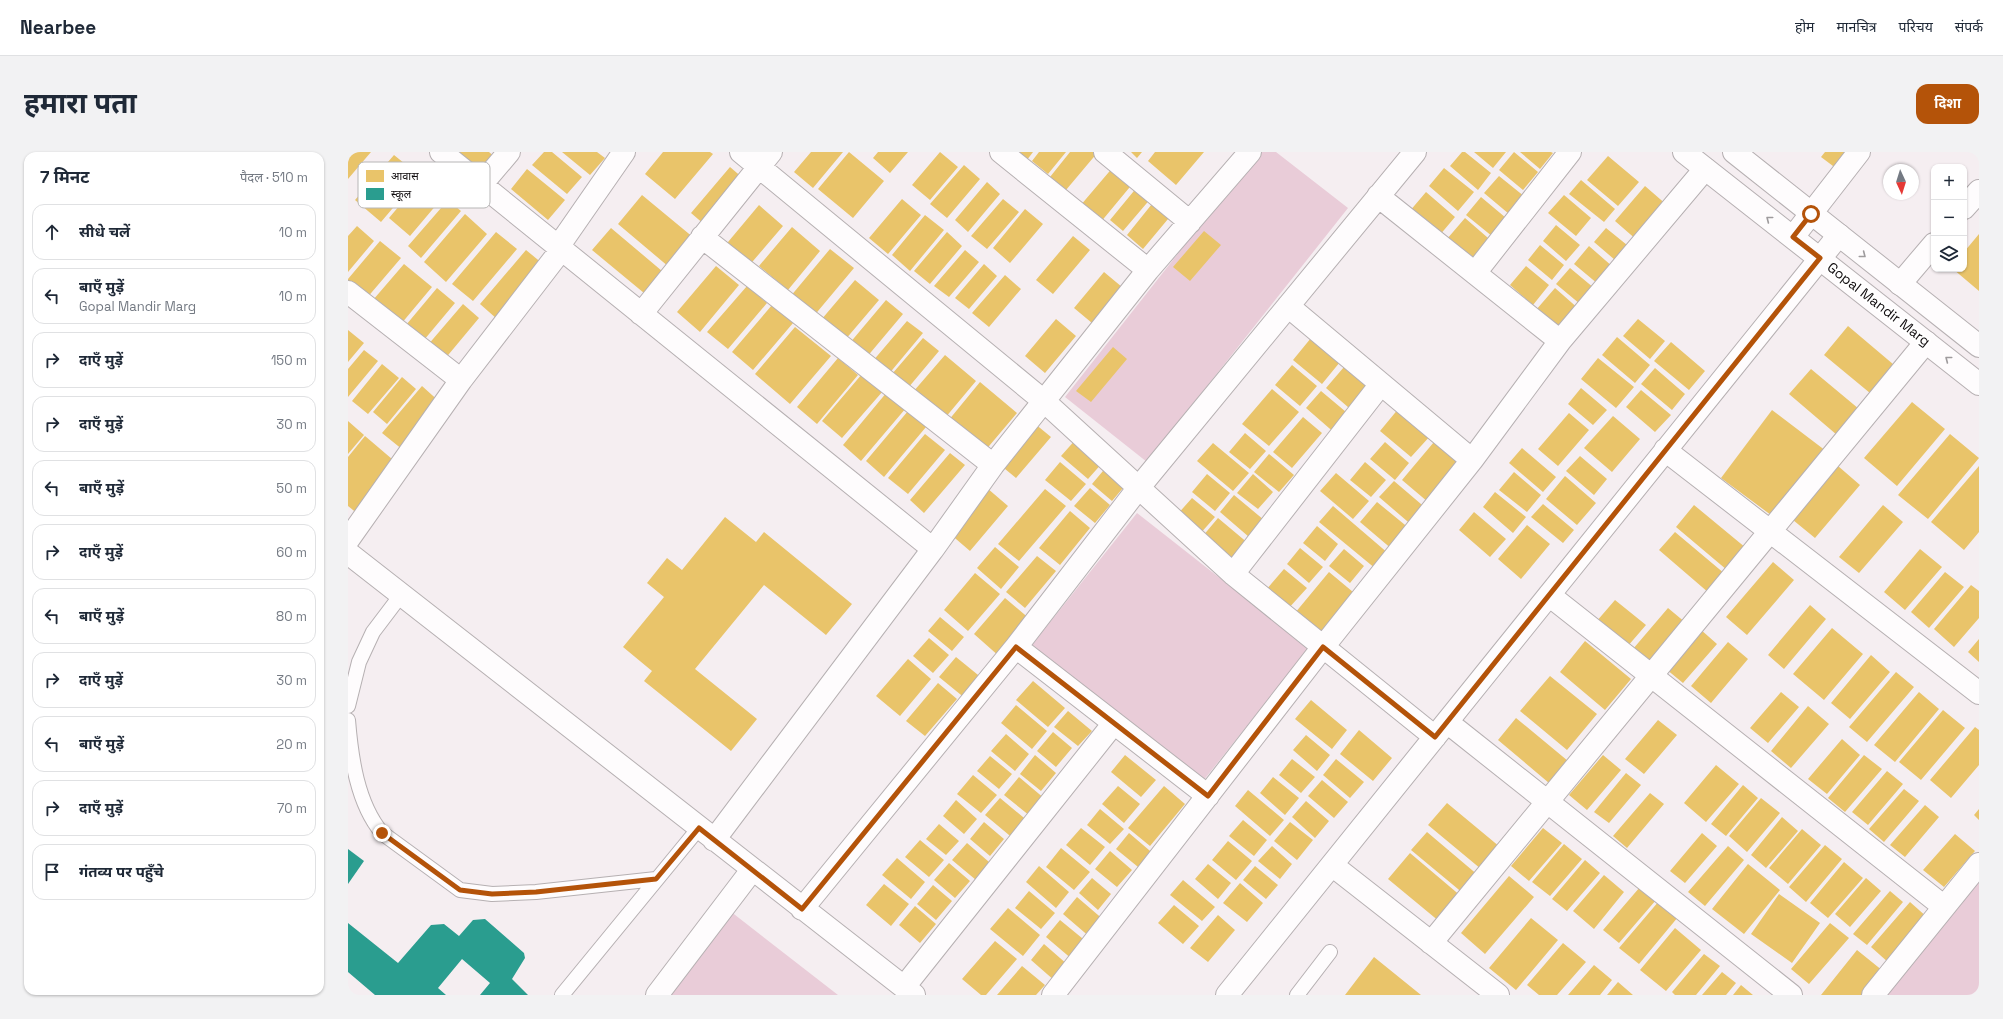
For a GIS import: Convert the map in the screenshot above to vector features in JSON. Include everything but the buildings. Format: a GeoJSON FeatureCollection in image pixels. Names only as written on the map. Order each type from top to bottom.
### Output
{"type":"FeatureCollection","features":[{"type":"Feature","properties":{"kind":"street"},"geometry":{"type":"LineString","coordinates":[[441,152],[453,162]]}},
{"type":"Feature","properties":{"kind":"street"},"geometry":{"type":"LineString","coordinates":[[490,174],[509,152]]}},
{"type":"Feature","properties":{"kind":"street"},"geometry":{"type":"LineString","coordinates":[[348,540],[461,380],[559,248],[624,152]]}},
{"type":"Feature","properties":{"kind":"street"},"geometry":{"type":"LineString","coordinates":[[741,152],[765,159],[1140,486],[1233,574],[1323,647],[1548,801],[1791,995]]}},
{"type":"Feature","properties":{"kind":"street"},"geometry":{"type":"LineString","coordinates":[[1001,152],[1148,270]]}},
{"type":"Feature","properties":{"kind":"street"},"geometry":{"type":"LineString","coordinates":[[1105,152],[1190,222]]}},
{"type":"Feature","properties":{"kind":"street"},"geometry":{"type":"LineString","coordinates":[[707,834],[933,550],[993,465],[1045,402],[1148,270],[1250,152]]}},
{"type":"Feature","properties":{"kind":"street"},"geometry":{"type":"LineString","coordinates":[[802,909],[1016,647],[1140,486],[1415,152]]}},
{"type":"Feature","properties":{"kind":"street"},"geometry":{"type":"LineString","coordinates":[[1475,273],[1570,152]]}},
{"type":"Feature","properties":{"kind":"street","name":"Gopal Mandir Marg"},"geometry":{"type":"LineString","coordinates":[[1684,152],[1979,384]]}},
{"type":"Feature","properties":{"kind":"street","name":"Gopal Mandir Marg"},"geometry":{"type":"LineString","coordinates":[[1734,152],[1979,346]]}},
{"type":"Feature","properties":{"kind":"street"},"geometry":{"type":"LineString","coordinates":[[1793,237],[1859,152]]}},
{"type":"Feature","properties":{"kind":"street"},"geometry":{"type":"LineString","coordinates":[[641,314],[765,159]]}},
{"type":"Feature","properties":{"kind":"street"},"geometry":{"type":"LineString","coordinates":[[1053,995],[1323,647],[1472,460],[1560,341],[1705,169]]}},
{"type":"Feature","properties":{"kind":"street"},"geometry":{"type":"LineString","coordinates":[[1967,204],[1979,190]]}},
{"type":"Feature","properties":{"kind":"street"},"geometry":{"type":"LineString","coordinates":[[490,192],[933,550]]}},
{"type":"Feature","properties":{"kind":"street"},"geometry":{"type":"LineString","coordinates":[[1378,196],[1560,341]]}},
{"type":"Feature","properties":{"kind":"street"},"geometry":{"type":"LineString","coordinates":[[1227,995],[1838,235]]}},
{"type":"Feature","properties":{"kind":"street"},"geometry":{"type":"LineString","coordinates":[[702,237],[993,465]]}},
{"type":"Feature","properties":{"kind":"street"},"geometry":{"type":"LineString","coordinates":[[1900,284],[1931,248]]}},
{"type":"Feature","properties":{"kind":"street"},"geometry":{"type":"LineString","coordinates":[[348,292],[461,380]]}},
{"type":"Feature","properties":{"kind":"street"},"geometry":{"type":"LineString","coordinates":[[1288,306],[1472,460]]}},
{"type":"Feature","properties":{"kind":"street"},"geometry":{"type":"LineString","coordinates":[[1431,943],[1926,342]]}},
{"type":"Feature","properties":{"kind":"street"},"geometry":{"type":"LineString","coordinates":[[1233,574],[1381,384]]}},
{"type":"Feature","properties":{"kind":"street"},"geometry":{"type":"LineString","coordinates":[[1665,450],[1979,692]]}},
{"type":"Feature","properties":{"kind":"street"},"geometry":{"type":"LineString","coordinates":[[348,553],[752,870],[909,991],[1114,723]]}},
{"type":"Feature","properties":{"kind":"street"},"geometry":{"type":"LineString","coordinates":[[1549,595],[1943,906]]}},
{"type":"Feature","properties":{"kind":"street"},"geometry":{"type":"LineString","coordinates":[[1016,647],[1208,796]]}},
{"type":"Feature","properties":{"kind":"street"},"geometry":{"type":"LineString","coordinates":[[1874,995],[1943,906],[1979,864]]}},
{"type":"Feature","properties":{"kind":"street"},"geometry":{"type":"LineString","coordinates":[[1332,865],[1498,995]]}},
{"type":"Feature","properties":{"kind":"street"},"geometry":{"type":"LineString","coordinates":[[657,995],[752,870]]}},
{"type":"Feature","properties":{"kind":"lane"},"geometry":{"type":"LineString","coordinates":[[348,706],[359,662],[374,632],[402,595]]}},
{"type":"Feature","properties":{"kind":"lane"},"geometry":{"type":"LineString","coordinates":[[348,720],[352,761],[373,822],[382,833],[460,890],[492,894],[536,892],[656,879]]}},
{"type":"Feature","properties":{"kind":"lane"},"geometry":{"type":"LineString","coordinates":[[562,995],[656,879],[707,834]]}},
{"type":"Feature","properties":{"kind":"lane"},"geometry":{"type":"LineString","coordinates":[[1297,995],[1330,952]]}},
{"type":"Feature","properties":{"kind":"shaded area"},"geometry":{"type":"Polygon","coordinates":[[[1258,152],[1276,152],[1348,208],[1147,462],[1065,397],[1258,152]]]}},
{"type":"Feature","properties":{"kind":"shaded area"},"geometry":{"type":"Polygon","coordinates":[[[1137,513],[1309,648],[1203,781],[1031,646],[1137,513]]]}},
{"type":"Feature","properties":{"kind":"shaded area"},"geometry":{"type":"Polygon","coordinates":[[[1979,862],[1979,995],[1872,995],[1979,862]]]}},
{"type":"Feature","properties":{"kind":"shaded area"},"geometry":{"type":"Polygon","coordinates":[[[721,904],[838,995],[649,995],[721,904]]]}},
{"type":"Feature","properties":{"kind":"route"},"geometry":{"type":"LineString","coordinates":[[382,833],[460,890],[492,894],[536,892],[656,879],[674,860],[699,828],[802,909],[1016,647],[1208,796],[1323,647],[1435,737],[1820,258],[1793,237],[1811,214]]}}]}
